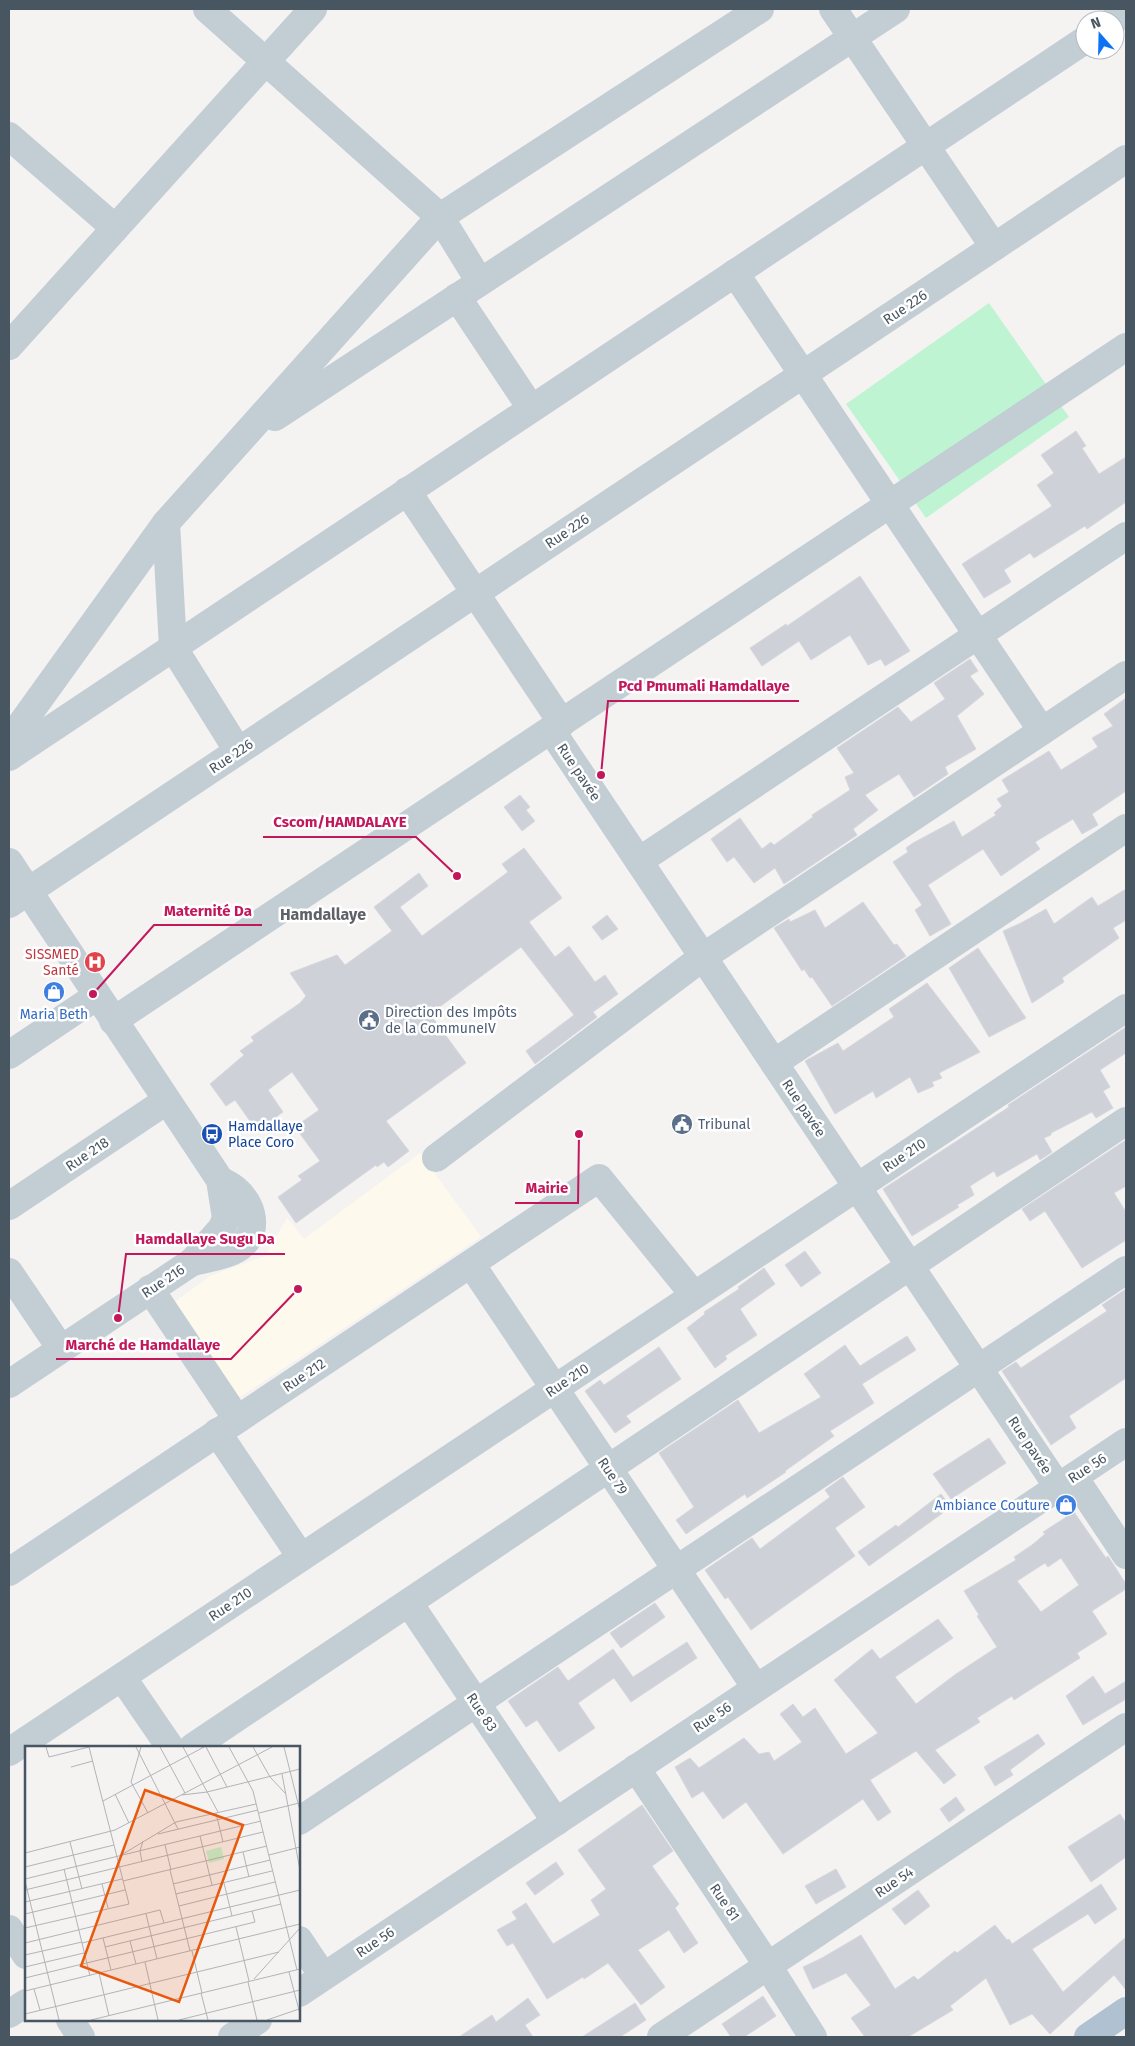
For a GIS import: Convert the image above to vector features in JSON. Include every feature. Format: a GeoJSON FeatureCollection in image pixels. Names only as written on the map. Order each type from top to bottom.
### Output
{"type":"FeatureCollection","features":[{"type":"Feature","properties":{"kind":"main road"},"geometry":{"type":"LineString","coordinates":[[1088,2037],[1126,2011]]}},
{"type":"Feature","properties":{"kind":"street"},"geometry":{"type":"LineString","coordinates":[[207,9],[440,217],[480,282]]}},
{"type":"Feature","properties":{"kind":"street"},"geometry":{"type":"LineString","coordinates":[[9,346],[312,9]]}},
{"type":"Feature","properties":{"kind":"street"},"geometry":{"type":"LineString","coordinates":[[9,741],[166,523],[440,217],[760,9]]}},
{"type":"Feature","properties":{"kind":"street"},"geometry":{"type":"LineString","coordinates":[[834,9],[994,248]]}},
{"type":"Feature","properties":{"kind":"street"},"geometry":{"type":"LineString","coordinates":[[242,439],[896,9]]}},
{"type":"Feature","properties":{"kind":"street"},"geometry":{"type":"LineString","coordinates":[[9,757],[1075,47]]}},
{"type":"Feature","properties":{"kind":"street"},"geometry":{"type":"LineString","coordinates":[[9,136],[115,228]]}},
{"type":"Feature","properties":{"kind":"street","name":"Rue 226"},"geometry":{"type":"LineString","coordinates":[[18,897],[1126,159]]}},
{"type":"Feature","properties":{"kind":"street"},"geometry":{"type":"LineString","coordinates":[[734,273],[1042,731]]}},
{"type":"Feature","properties":{"kind":"street"},"geometry":{"type":"LineString","coordinates":[[457,297],[531,408]]}},
{"type":"Feature","properties":{"kind":"street"},"geometry":{"type":"LineString","coordinates":[[113,1021],[1126,346]]}},
{"type":"Feature","properties":{"kind":"street","name":"Rue pavée"},"geometry":{"type":"LineString","coordinates":[[407,491],[475,593],[639,861],[910,1266],[979,1368],[1066,1482],[1126,1555]]}},
{"type":"Feature","properties":{"kind":"street"},"geometry":{"type":"LineString","coordinates":[[166,523],[173,647],[238,751]]}},
{"type":"Feature","properties":{"kind":"street"},"geometry":{"type":"LineString","coordinates":[[639,861],[1126,536]]}},
{"type":"Feature","properties":{"kind":"street"},"geometry":{"type":"LineString","coordinates":[[436,1158],[703,957],[1126,675]]}},
{"type":"Feature","properties":{"kind":"street"},"geometry":{"type":"LineString","coordinates":[[774,1063],[1126,828]]}},
{"type":"Feature","properties":{"kind":"street"},"geometry":{"type":"LineString","coordinates":[[9,862],[18,897],[97,996],[166,1101]]}},
{"type":"Feature","properties":{"kind":"street"},"geometry":{"type":"LineString","coordinates":[[9,1055],[97,996]]}},
{"type":"Feature","properties":{"kind":"street","name":"Rue 210"},"geometry":{"type":"LineString","coordinates":[[9,1752],[1126,1008]]}},
{"type":"Feature","properties":{"kind":"street","name":"Rue 216"},"geometry":{"type":"LineString","coordinates":[[9,1384],[192,1262],[222,1228],[226,1218],[220,1180],[166,1101]]}},
{"type":"Feature","properties":{"kind":"street","name":"Rue 218"},"geometry":{"type":"LineString","coordinates":[[9,1206],[166,1101]]}},
{"type":"Feature","properties":{"kind":"street"},"geometry":{"type":"LineString","coordinates":[[194,1746],[1126,1121]]}},
{"type":"Feature","properties":{"kind":"street","name":"Rue 212"},"geometry":{"type":"LineString","coordinates":[[9,1572],[599,1178],[694,1295]]}},
{"type":"Feature","properties":{"kind":"street","name":"Rue 79"},"geometry":{"type":"LineString","coordinates":[[471,1264],[756,1688]]}},
{"type":"Feature","properties":{"kind":"street"},"geometry":{"type":"LineString","coordinates":[[300,1820],[1126,1270]]}},
{"type":"Feature","properties":{"kind":"street"},"geometry":{"type":"LineString","coordinates":[[9,1272],[61,1349]]}},
{"type":"Feature","properties":{"kind":"street"},"geometry":{"type":"LineString","coordinates":[[150,1290],[301,1557]]}},
{"type":"Feature","properties":{"kind":"street","name":"Rue 56"},"geometry":{"type":"LineString","coordinates":[[300,1992],[1126,1442]]}},
{"type":"Feature","properties":{"kind":"street","name":"Rue 83"},"geometry":{"type":"LineString","coordinates":[[409,1602],[556,1822]]}},
{"type":"Feature","properties":{"kind":"street"},"geometry":{"type":"LineString","coordinates":[[122,1676],[169,1746]]}},
{"type":"Feature","properties":{"kind":"street","name":"Rue 54"},"geometry":{"type":"LineString","coordinates":[[661,2037],[1126,1727]]}},
{"type":"Feature","properties":{"kind":"street","name":"Rue 81"},"geometry":{"type":"LineString","coordinates":[[636,1768],[813,2037]]}},
{"type":"Feature","properties":{"kind":"street"},"geometry":{"type":"LineString","coordinates":[[9,1929],[25,1953]]}},
{"type":"Feature","properties":{"kind":"street"},"geometry":{"type":"LineString","coordinates":[[300,1942],[323,1976]]}},
{"type":"Feature","properties":{"kind":"street"},"geometry":{"type":"LineString","coordinates":[[9,2014],[25,2004]]}},
{"type":"Feature","properties":{"kind":"street"},"geometry":{"type":"LineString","coordinates":[[71,2021],[81,2037]]}},
{"type":"Feature","properties":{"kind":"street"},"geometry":{"type":"LineString","coordinates":[[232,2037],[256,2021]]}},
{"type":"Feature","properties":{"kind":"shaded area"},"geometry":{"type":"Polygon","coordinates":[[[420,1153],[481,1237],[237,1399],[173,1303],[212,1275],[265,1256],[287,1218],[304,1239],[420,1153]]]}},
{"type":"Feature","properties":{"kind":"green space"},"geometry":{"type":"Polygon","coordinates":[[[989,303],[1069,417],[926,518],[846,404],[989,303]]]}},
{"type":"Feature","properties":{"kind":"building"},"geometry":{"type":"Polygon","coordinates":[[[1076,431],[1086,446],[1082,448],[1099,474],[1126,457],[1126,502],[1087,529],[1085,526],[1034,558],[1030,553],[1004,570],[1011,582],[984,598],[962,564],[1052,506],[1037,485],[1054,473],[1041,455],[1076,431]]]}},
{"type":"Feature","properties":{"kind":"building"},"geometry":{"type":"Polygon","coordinates":[[[860,576],[910,651],[885,666],[881,659],[868,665],[850,635],[811,660],[799,641],[762,666],[750,648],[786,624],[787,626],[860,576]]]}},
{"type":"Feature","properties":{"kind":"building"},"geometry":{"type":"Polygon","coordinates":[[[970,659],[978,671],[970,676],[984,694],[957,716],[976,749],[945,767],[948,774],[914,797],[899,774],[865,795],[878,810],[853,829],[857,835],[784,884],[775,868],[754,883],[734,857],[727,862],[711,839],[740,818],[762,849],[771,842],[774,845],[813,817],[812,815],[850,790],[845,777],[854,773],[837,748],[898,707],[911,722],[945,699],[934,683],[970,659]]]}},
{"type":"Feature","properties":{"kind":"building"},"geometry":{"type":"Polygon","coordinates":[[[1126,698],[1126,791],[1092,814],[1098,825],[1082,834],[1073,819],[1035,842],[1040,849],[1001,876],[983,849],[928,885],[951,924],[930,936],[915,910],[922,905],[893,862],[908,852],[906,848],[913,843],[954,821],[962,837],[996,815],[994,813],[1002,806],[997,799],[1009,792],[1002,780],[1049,751],[1061,770],[1098,747],[1092,738],[1113,726],[1104,714],[1126,698]]]}},
{"type":"Feature","properties":{"kind":"building"},"geometry":{"type":"Polygon","coordinates":[[[520,795],[530,807],[526,810],[535,821],[522,831],[504,807],[520,795]]]}},
{"type":"Feature","properties":{"kind":"building"},"geometry":{"type":"Polygon","coordinates":[[[524,848],[562,898],[529,922],[555,957],[569,946],[595,982],[605,975],[618,994],[593,1012],[597,1017],[535,1064],[526,1051],[574,1015],[521,947],[430,1014],[466,1063],[386,1121],[409,1151],[388,1167],[384,1162],[377,1167],[376,1165],[296,1223],[278,1197],[302,1180],[298,1176],[320,1161],[295,1127],[319,1110],[292,1072],[268,1090],[283,1112],[257,1131],[235,1100],[226,1106],[210,1084],[244,1055],[240,1051],[254,1041],[251,1037],[300,1003],[306,996],[290,973],[337,955],[345,965],[392,931],[374,907],[419,873],[428,886],[400,907],[422,936],[508,872],[502,864],[524,848]]]}},
{"type":"Feature","properties":{"kind":"building"},"geometry":{"type":"Polygon","coordinates":[[[1126,889],[1126,920],[1113,928],[1119,938],[1062,978],[1064,982],[1032,1003],[1003,931],[1046,909],[1054,924],[1092,897],[1098,906],[1126,889]]]}},
{"type":"Feature","properties":{"kind":"building"},"geometry":{"type":"Polygon","coordinates":[[[863,902],[894,945],[897,944],[906,956],[832,1006],[812,977],[810,978],[804,969],[802,971],[774,928],[789,919],[790,922],[815,910],[825,928],[863,902]]]}},
{"type":"Feature","properties":{"kind":"building"},"geometry":{"type":"Polygon","coordinates":[[[607,915],[618,929],[602,940],[592,927],[607,915]]]}},
{"type":"Feature","properties":{"kind":"building"},"geometry":{"type":"Polygon","coordinates":[[[978,948],[1026,1018],[989,1037],[949,968],[978,948]]]}},
{"type":"Feature","properties":{"kind":"building"},"geometry":{"type":"Polygon","coordinates":[[[927,983],[980,1052],[939,1073],[942,1078],[932,1082],[934,1086],[918,1093],[910,1077],[876,1098],[873,1091],[835,1114],[805,1061],[838,1043],[843,1051],[894,1017],[889,1009],[927,983]]]}},
{"type":"Feature","properties":{"kind":"building"},"geometry":{"type":"Polygon","coordinates":[[[1126,1027],[1126,1053],[1100,1070],[1110,1087],[1103,1091],[1113,1108],[1096,1118],[1092,1112],[1051,1133],[1051,1135],[1044,1138],[1052,1152],[1040,1160],[1037,1154],[997,1177],[994,1171],[970,1186],[974,1195],[957,1205],[959,1207],[912,1236],[883,1189],[1009,1107],[1008,1105],[1126,1027]]]}},
{"type":"Feature","properties":{"kind":"building"},"geometry":{"type":"Polygon","coordinates":[[[1126,1140],[1126,1186],[1114,1193],[1126,1212],[1126,1240],[1082,1268],[1045,1211],[1030,1221],[1022,1209],[1126,1140]]]}},
{"type":"Feature","properties":{"kind":"building"},"geometry":{"type":"Polygon","coordinates":[[[805,1251],[821,1273],[801,1287],[785,1265],[805,1251]]]}},
{"type":"Feature","properties":{"kind":"building"},"geometry":{"type":"Polygon","coordinates":[[[764,1268],[775,1284],[740,1309],[757,1335],[725,1356],[727,1359],[715,1368],[687,1328],[705,1314],[704,1312],[739,1289],[738,1287],[764,1268]]]}},
{"type":"Feature","properties":{"kind":"building"},"geometry":{"type":"Polygon","coordinates":[[[1126,1289],[1126,1378],[1069,1416],[1076,1428],[1051,1445],[1002,1371],[1016,1362],[1021,1368],[1107,1311],[1102,1305],[1126,1289]]]}},
{"type":"Feature","properties":{"kind":"building"},"geometry":{"type":"Polygon","coordinates":[[[907,1336],[916,1350],[862,1384],[874,1403],[830,1431],[834,1436],[786,1472],[747,1498],[745,1494],[686,1534],[676,1520],[694,1507],[659,1453],[738,1400],[759,1433],[821,1397],[804,1374],[845,1345],[860,1366],[907,1336]]]}},
{"type":"Feature","properties":{"kind":"building"},"geometry":{"type":"Polygon","coordinates":[[[659,1347],[681,1379],[626,1416],[631,1422],[615,1433],[585,1391],[600,1380],[604,1385],[659,1347]]]}},
{"type":"Feature","properties":{"kind":"building"},"geometry":{"type":"Polygon","coordinates":[[[989,1438],[1006,1463],[951,1499],[933,1474],[989,1438]]]}},
{"type":"Feature","properties":{"kind":"building"},"geometry":{"type":"Polygon","coordinates":[[[843,1477],[865,1507],[835,1528],[855,1556],[751,1630],[728,1597],[725,1599],[705,1570],[752,1538],[760,1549],[830,1497],[825,1490],[843,1477]]]}},
{"type":"Feature","properties":{"kind":"building"},"geometry":{"type":"Polygon","coordinates":[[[941,1494],[951,1507],[869,1566],[858,1552],[896,1525],[898,1527],[941,1494]]]}},
{"type":"Feature","properties":{"kind":"building"},"geometry":{"type":"Polygon","coordinates":[[[1074,1512],[1106,1558],[1108,1556],[1126,1584],[1126,1589],[1092,1611],[1107,1634],[1077,1653],[1080,1658],[1014,1700],[1012,1696],[977,1718],[980,1722],[935,1750],[956,1775],[944,1784],[916,1751],[870,1780],[891,1812],[878,1821],[863,1799],[783,1854],[746,1802],[723,1819],[703,1791],[692,1798],[675,1767],[690,1758],[699,1768],[744,1738],[759,1754],[769,1752],[774,1761],[802,1742],[780,1714],[793,1704],[803,1717],[815,1708],[846,1754],[878,1733],[834,1680],[872,1649],[880,1659],[938,1619],[953,1638],[895,1677],[916,1704],[956,1674],[997,1647],[964,1591],[1016,1560],[1014,1557],[1045,1534],[1043,1532],[1074,1512]],[[1061,1558],[1048,1567],[1045,1563],[1017,1581],[1041,1612],[1079,1585],[1061,1558]]]}},
{"type":"Feature","properties":{"kind":"building"},"geometry":{"type":"Polygon","coordinates":[[[655,1603],[665,1617],[621,1648],[610,1633],[655,1603]]]}},
{"type":"Feature","properties":{"kind":"building"},"geometry":{"type":"Polygon","coordinates":[[[687,1642],[697,1658],[631,1702],[614,1678],[578,1703],[595,1728],[559,1752],[537,1720],[526,1727],[508,1701],[558,1667],[568,1681],[613,1649],[633,1677],[687,1642]]]}},
{"type":"Feature","properties":{"kind":"building"},"geometry":{"type":"Polygon","coordinates":[[[1093,1676],[1105,1694],[1126,1681],[1126,1699],[1083,1725],[1066,1696],[1093,1676]]]}},
{"type":"Feature","properties":{"kind":"building"},"geometry":{"type":"Polygon","coordinates":[[[1038,1734],[1045,1744],[1010,1770],[1013,1775],[995,1786],[984,1767],[1038,1734]]]}},
{"type":"Feature","properties":{"kind":"building"},"geometry":{"type":"Polygon","coordinates":[[[956,1797],[965,1810],[949,1822],[940,1809],[956,1797]]]}},
{"type":"Feature","properties":{"kind":"building"},"geometry":{"type":"Polygon","coordinates":[[[642,1805],[673,1851],[652,1866],[679,1904],[675,1908],[698,1943],[684,1953],[669,1930],[638,1950],[665,1987],[641,2005],[608,1963],[584,1979],[583,1977],[547,1999],[513,1943],[507,1946],[497,1930],[517,1919],[512,1912],[526,1903],[553,1944],[600,1915],[591,1900],[606,1889],[578,1850],[642,1805]]]}},
{"type":"Feature","properties":{"kind":"building"},"geometry":{"type":"Polygon","coordinates":[[[1120,1814],[1126,1823],[1126,1857],[1091,1882],[1068,1847],[1120,1814]]]}},
{"type":"Feature","properties":{"kind":"building"},"geometry":{"type":"Polygon","coordinates":[[[556,1862],[564,1874],[535,1895],[526,1883],[556,1862]]]}},
{"type":"Feature","properties":{"kind":"building"},"geometry":{"type":"Polygon","coordinates":[[[836,1869],[846,1887],[816,1904],[805,1886],[836,1869]]]}},
{"type":"Feature","properties":{"kind":"building"},"geometry":{"type":"Polygon","coordinates":[[[1101,1884],[1117,1909],[1095,1924],[1088,1914],[1032,1949],[1063,1992],[1126,1937],[1126,1990],[1114,1975],[1050,2034],[1032,2014],[1010,2025],[986,1978],[950,2006],[953,2010],[908,2037],[865,2037],[851,2018],[871,2005],[846,1973],[813,1989],[803,1967],[861,1935],[895,1989],[914,1976],[918,1980],[955,1951],[957,1953],[995,1925],[1012,1944],[1101,1884]]]}},
{"type":"Feature","properties":{"kind":"building"},"geometry":{"type":"Polygon","coordinates":[[[918,1890],[930,1906],[905,1925],[892,1909],[918,1890]]]}},
{"type":"Feature","properties":{"kind":"building"},"geometry":{"type":"Polygon","coordinates":[[[763,1996],[776,2016],[744,2037],[731,2037],[722,2024],[763,1996]]]}},
{"type":"Feature","properties":{"kind":"building"},"geometry":{"type":"Polygon","coordinates":[[[528,1998],[540,2015],[525,2025],[533,2037],[459,2037],[492,2015],[496,2022],[528,1998]]]}},
{"type":"Feature","properties":{"kind":"building"},"geometry":{"type":"Polygon","coordinates":[[[635,2003],[646,2020],[620,2037],[582,2037],[635,2003]]]}},
{"type":"Feature","properties":{"kind":"place","name":"Pcd Pmumali Hamdallaye"},"geometry":{"type":"Point","coordinates":[601,775]}},
{"type":"Feature","properties":{"kind":"place","name":"Cscom/HAMDALAYE"},"geometry":{"type":"Point","coordinates":[457,876]}},
{"type":"Feature","properties":{"kind":"place","name":"SISSMED Santé"},"geometry":{"type":"Point","coordinates":[95,962]}},
{"type":"Feature","properties":{"kind":"place","name":"Maria Beth"},"geometry":{"type":"Point","coordinates":[54,992]}},
{"type":"Feature","properties":{"kind":"place","name":"Maternité Da"},"geometry":{"type":"Point","coordinates":[93,994]}},
{"type":"Feature","properties":{"kind":"place","name":"Direction des Impôts de la CommuneIV"},"geometry":{"type":"Point","coordinates":[369,1020]}},
{"type":"Feature","properties":{"kind":"place","name":"Tribunal"},"geometry":{"type":"Point","coordinates":[682,1124]}},
{"type":"Feature","properties":{"kind":"place","name":"Hamdallaye Place Coro"},"geometry":{"type":"Point","coordinates":[212,1134]}},
{"type":"Feature","properties":{"kind":"place","name":"Mairie"},"geometry":{"type":"Point","coordinates":[579,1134]}},
{"type":"Feature","properties":{"kind":"place","name":"Marché de Hamdallaye"},"geometry":{"type":"Point","coordinates":[298,1289]}},
{"type":"Feature","properties":{"kind":"place","name":"Hamdallaye Sugu Da"},"geometry":{"type":"Point","coordinates":[118,1318]}},
{"type":"Feature","properties":{"kind":"place","name":"Ambiance Couture"},"geometry":{"type":"Point","coordinates":[1066,1505]}},
{"type":"Feature","properties":{"kind":"district","name":"Hamdallaye"},"geometry":{"type":"Point","coordinates":[323,914]}}]}
